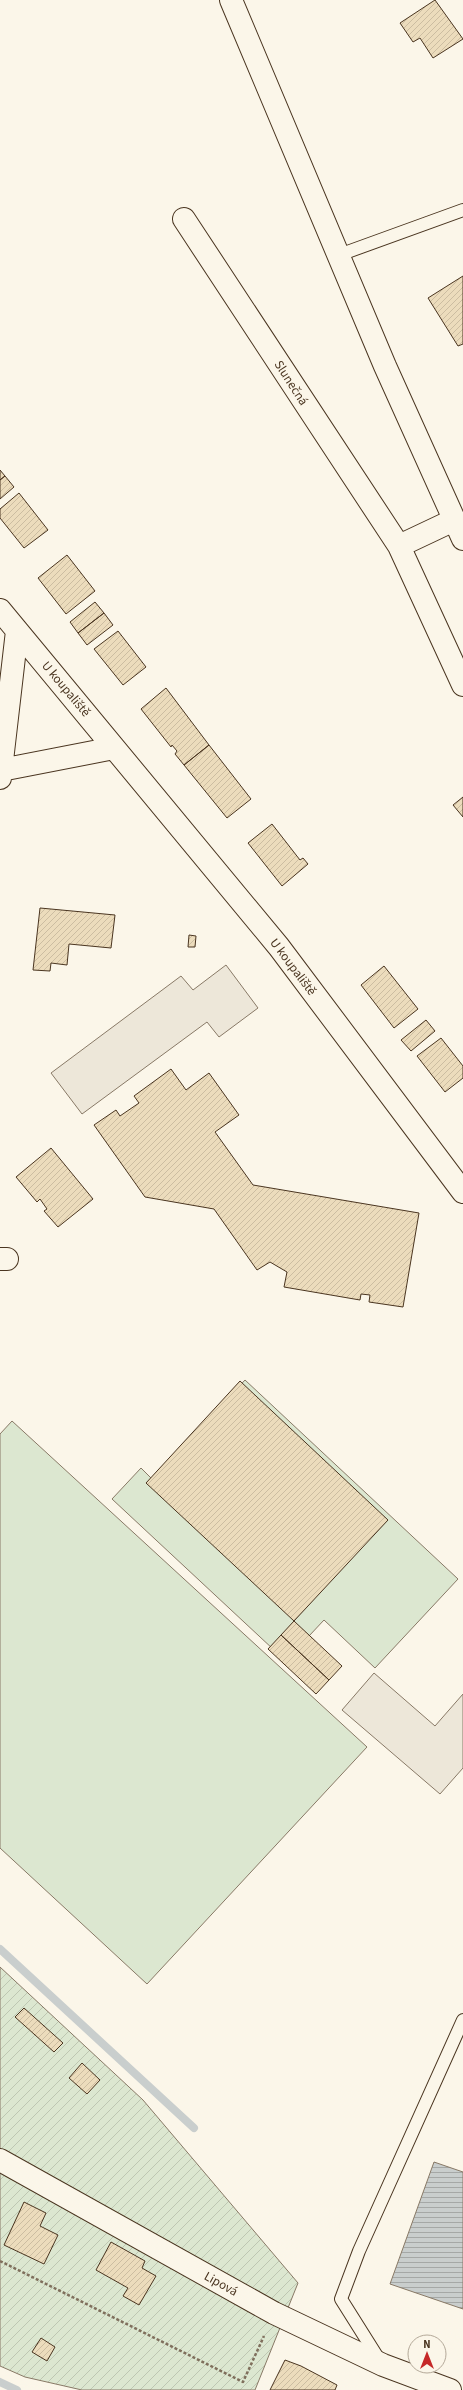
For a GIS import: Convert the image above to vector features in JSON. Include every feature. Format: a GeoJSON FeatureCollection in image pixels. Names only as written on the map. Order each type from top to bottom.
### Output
{"type":"FeatureCollection","features":[{"type":"Feature","properties":{"kind":"street"},"geometry":{"type":"LineString","coordinates":[[231,0],[339,255],[459,530],[399,546]]}},
{"type":"Feature","properties":{"kind":"street","name":"Slunečná"},"geometry":{"type":"LineString","coordinates":[[184,219],[399,546],[463,685]]}},
{"type":"Feature","properties":{"kind":"street","name":"U koupaliště"},"geometry":{"type":"LineString","coordinates":[[0,610],[279,947],[463,1192]]}},
{"type":"Feature","properties":{"kind":"street"},"geometry":{"type":"LineString","coordinates":[[17,631],[0,774],[114,748]]}},
{"type":"Feature","properties":{"kind":"street","name":"Lipová"},"geometry":{"type":"LineString","coordinates":[[0,2160],[274,2313],[383,2366],[450,2390]]}},
{"type":"Feature","properties":{"kind":"lane"},"geometry":{"type":"LineString","coordinates":[[339,255],[463,210]]}},
{"type":"Feature","properties":{"kind":"lane"},"geometry":{"type":"LineString","coordinates":[[383,2366],[341,2299],[359,2251],[463,2020]]}},
{"type":"Feature","properties":{"kind":"path"},"geometry":{"type":"LineString","coordinates":[[0,2261],[244,2382],[274,2313]]}},
{"type":"Feature","properties":{"kind":"green space"},"geometry":{"type":"Polygon","coordinates":[[[245,1380],[458,1579],[375,1668],[324,1620],[309,1636],[318,1691],[112,1499],[141,1468],[152,1479],[245,1380]]]}},
{"type":"Feature","properties":{"kind":"green space"},"geometry":{"type":"Polygon","coordinates":[[[12,1421],[367,1747],[147,1984],[0,1848],[0,1434],[12,1421]]]}},
{"type":"Feature","properties":{"kind":"green space"},"geometry":{"type":"Polygon","coordinates":[[[0,1967],[143,2100],[298,2283],[255,2390],[82,2390],[25,2377],[0,2366],[0,1967]]]}},
{"type":"Feature","properties":{"kind":"shaded area"},"geometry":{"type":"Polygon","coordinates":[[[226,965],[258,1008],[219,1037],[207,1022],[82,1114],[51,1073],[181,976],[193,990],[226,965]]]}},
{"type":"Feature","properties":{"kind":"shaded area"},"geometry":{"type":"Polygon","coordinates":[[[374,1673],[435,1726],[463,1694],[463,1768],[440,1794],[342,1710],[374,1673]]]}},
{"type":"Feature","properties":{"kind":"shaded area"},"geometry":{"type":"Polygon","coordinates":[[[434,2162],[463,2172],[463,2309],[390,2284],[434,2162]]]}},
{"type":"Feature","properties":{"kind":"building"},"geometry":{"type":"Polygon","coordinates":[[[435,0],[463,39],[433,58],[420,38],[413,42],[400,23],[435,0]]]}},
{"type":"Feature","properties":{"kind":"building"},"geometry":{"type":"Polygon","coordinates":[[[463,276],[463,344],[458,346],[428,298],[463,276]]]}},
{"type":"Feature","properties":{"kind":"building"},"geometry":{"type":"Polygon","coordinates":[[[0,470],[5,476],[0,480],[0,470]]]}},
{"type":"Feature","properties":{"kind":"building"},"geometry":{"type":"Polygon","coordinates":[[[5,476],[14,487],[0,499],[0,480],[5,476]]]}},
{"type":"Feature","properties":{"kind":"building"},"geometry":{"type":"Polygon","coordinates":[[[19,493],[48,530],[24,548],[0,518],[0,509],[19,493]]]}},
{"type":"Feature","properties":{"kind":"building"},"geometry":{"type":"Polygon","coordinates":[[[67,555],[95,591],[66,614],[38,578],[67,555]]]}},
{"type":"Feature","properties":{"kind":"building"},"geometry":{"type":"Polygon","coordinates":[[[95,602],[104,613],[78,633],[70,622],[95,602]]]}},
{"type":"Feature","properties":{"kind":"building"},"geometry":{"type":"Polygon","coordinates":[[[104,613],[113,625],[87,645],[78,633],[104,613]]]}},
{"type":"Feature","properties":{"kind":"building"},"geometry":{"type":"Polygon","coordinates":[[[118,631],[146,667],[123,685],[94,649],[118,631]]]}},
{"type":"Feature","properties":{"kind":"building"},"geometry":{"type":"Polygon","coordinates":[[[166,688],[209,745],[184,765],[175,754],[177,751],[172,745],[171,747],[141,709],[166,688]]]}},
{"type":"Feature","properties":{"kind":"building"},"geometry":{"type":"Polygon","coordinates":[[[209,745],[251,799],[227,818],[184,765],[209,745]]]}},
{"type":"Feature","properties":{"kind":"building"},"geometry":{"type":"Polygon","coordinates":[[[463,797],[463,817],[453,805],[463,797]]]}},
{"type":"Feature","properties":{"kind":"building"},"geometry":{"type":"Polygon","coordinates":[[[272,824],[300,860],[303,858],[308,864],[282,886],[248,843],[272,824]]]}},
{"type":"Feature","properties":{"kind":"building"},"geometry":{"type":"Polygon","coordinates":[[[40,908],[115,915],[111,948],[69,944],[67,965],[51,963],[50,971],[33,970],[40,908]]]}},
{"type":"Feature","properties":{"kind":"building"},"geometry":{"type":"Polygon","coordinates":[[[189,935],[196,936],[195,947],[188,947],[189,935]]]}},
{"type":"Feature","properties":{"kind":"building"},"geometry":{"type":"Polygon","coordinates":[[[384,966],[418,1009],[394,1028],[361,985],[384,966]]]}},
{"type":"Feature","properties":{"kind":"building"},"geometry":{"type":"Polygon","coordinates":[[[426,1020],[435,1031],[411,1051],[401,1040],[426,1020]]]}},
{"type":"Feature","properties":{"kind":"building"},"geometry":{"type":"Polygon","coordinates":[[[441,1038],[463,1066],[463,1078],[445,1092],[417,1056],[441,1038]]]}},
{"type":"Feature","properties":{"kind":"building"},"geometry":{"type":"Polygon","coordinates":[[[171,1069],[186,1090],[209,1073],[239,1115],[215,1132],[253,1185],[419,1213],[403,1307],[369,1302],[370,1295],[361,1294],[360,1300],[284,1287],[287,1272],[270,1262],[257,1270],[214,1209],[145,1197],[94,1125],[116,1110],[120,1116],[139,1103],[134,1096],[171,1069]]]}},
{"type":"Feature","properties":{"kind":"building"},"geometry":{"type":"Polygon","coordinates":[[[51,1148],[93,1199],[58,1227],[44,1211],[47,1209],[40,1199],[37,1202],[16,1177],[51,1148]]]}},
{"type":"Feature","properties":{"kind":"building"},"geometry":{"type":"Polygon","coordinates":[[[240,1381],[388,1520],[294,1621],[146,1483],[240,1381]]]}},
{"type":"Feature","properties":{"kind":"building"},"geometry":{"type":"Polygon","coordinates":[[[294,1621],[342,1666],[329,1680],[281,1635],[294,1621]]]}},
{"type":"Feature","properties":{"kind":"building"},"geometry":{"type":"Polygon","coordinates":[[[281,1635],[329,1680],[316,1694],[268,1649],[281,1635]]]}},
{"type":"Feature","properties":{"kind":"building"},"geometry":{"type":"Polygon","coordinates":[[[24,2008],[63,2043],[54,2052],[15,2017],[24,2008]]]}},
{"type":"Feature","properties":{"kind":"building"},"geometry":{"type":"Polygon","coordinates":[[[82,2063],[100,2080],[87,2094],[69,2078],[82,2063]]]}},
{"type":"Feature","properties":{"kind":"building"},"geometry":{"type":"Polygon","coordinates":[[[24,2202],[46,2213],[40,2226],[58,2235],[44,2264],[4,2245],[24,2202]]]}},
{"type":"Feature","properties":{"kind":"building"},"geometry":{"type":"Polygon","coordinates":[[[111,2242],[145,2261],[142,2268],[156,2276],[139,2305],[123,2296],[128,2288],[96,2270],[111,2242]]]}},
{"type":"Feature","properties":{"kind":"building"},"geometry":{"type":"Polygon","coordinates":[[[41,2338],[55,2347],[47,2361],[32,2352],[41,2338]]]}},
{"type":"Feature","properties":{"kind":"building"},"geometry":{"type":"Polygon","coordinates":[[[285,2360],[301,2366],[337,2385],[335,2390],[270,2390],[285,2360]]]}},
{"type":"Feature","properties":{"kind":"waterway"},"geometry":{"type":"LineString","coordinates":[[0,1949],[194,2128]]}},
{"type":"Feature","properties":{"kind":"waterway"},"geometry":{"type":"LineString","coordinates":[[0,2382],[17,2390]]}}]}
